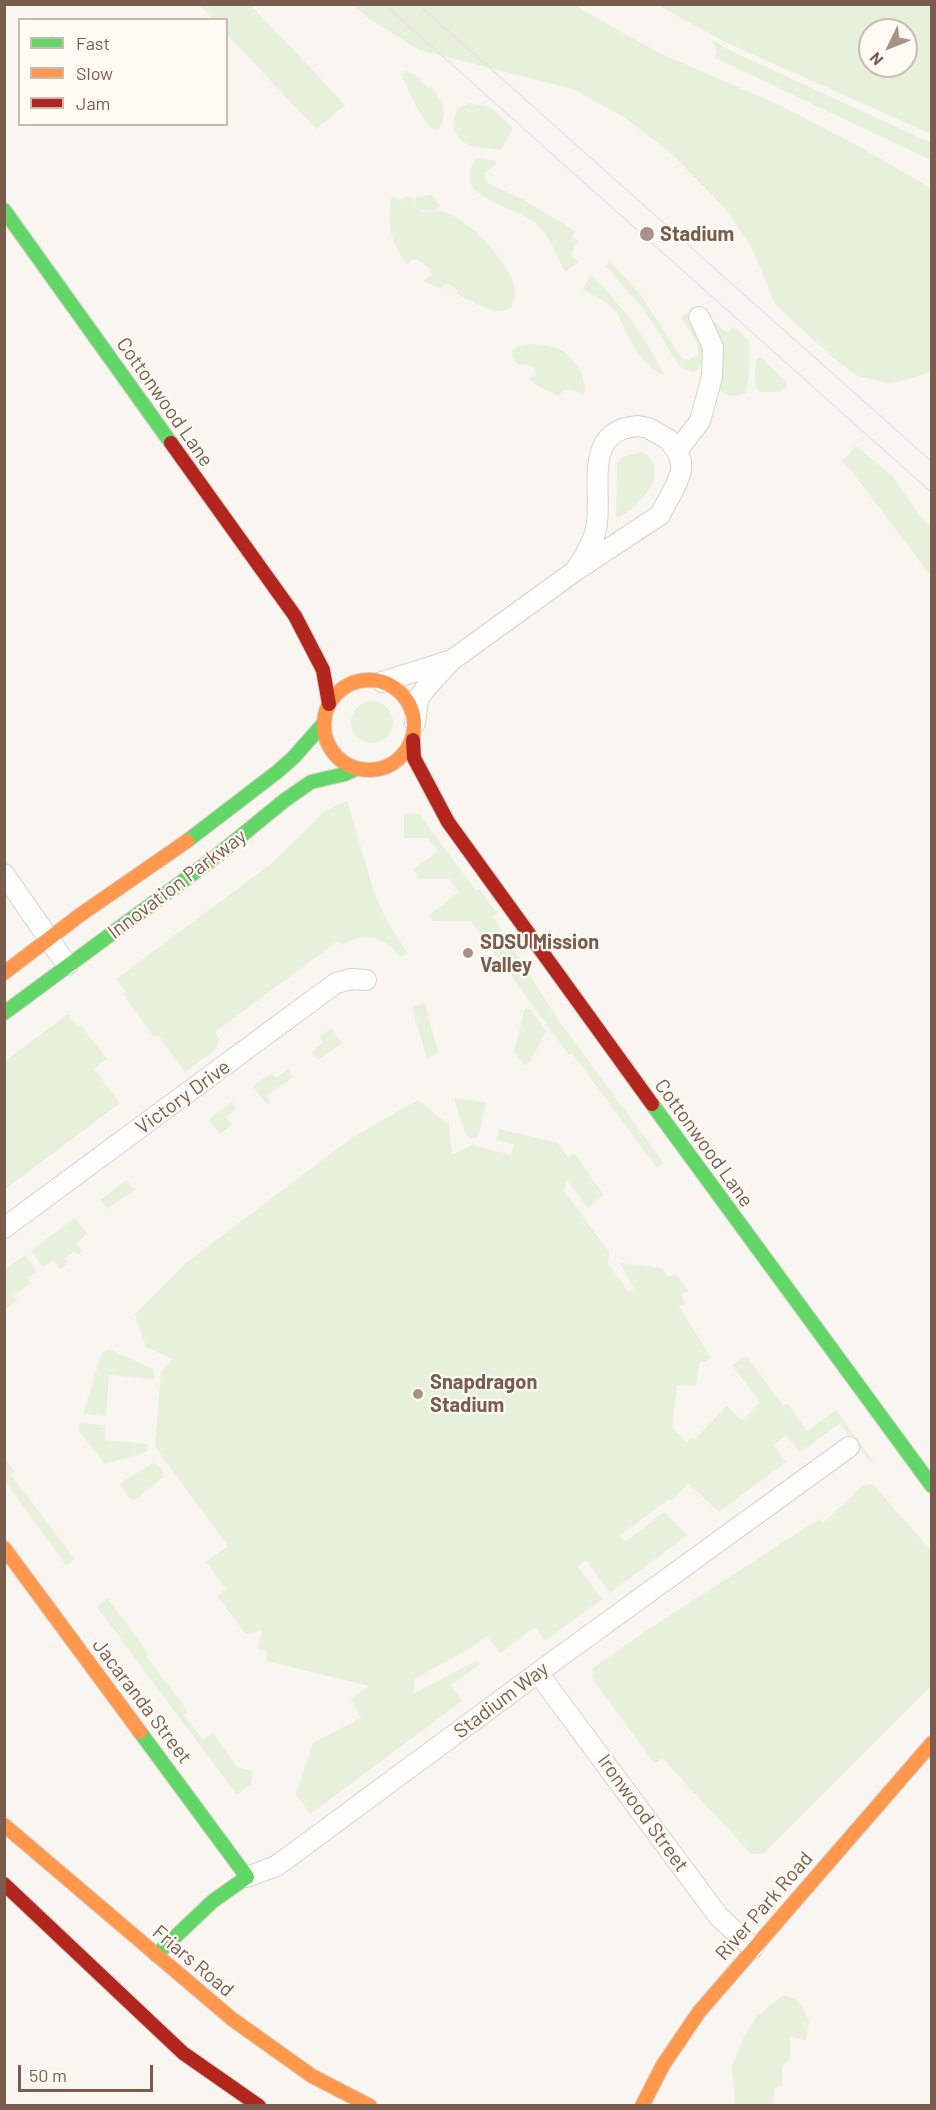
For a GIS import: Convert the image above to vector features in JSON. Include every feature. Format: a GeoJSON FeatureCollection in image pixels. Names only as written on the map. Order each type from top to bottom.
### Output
{"type":"FeatureCollection","features":[{"type":"Feature","properties":{"kind":"main road","name":"Cottonwood Lane"},"geometry":{"type":"LineString","coordinates":[[4,210],[295,616],[323,670],[328,704]]}},
{"type":"Feature","properties":{"kind":"main road","name":"Cottonwood Lane"},"geometry":{"type":"LineString","coordinates":[[295,616],[324,643]]}},
{"type":"Feature","properties":{"kind":"main road"},"geometry":{"type":"LineString","coordinates":[[344,667],[397,689],[405,697],[413,712],[413,731],[402,757],[385,768],[375,770]]}},
{"type":"Feature","properties":{"kind":"main road"},"geometry":{"type":"LineString","coordinates":[[328,704],[342,689],[351,684],[376,681]]}},
{"type":"Feature","properties":{"kind":"main road","name":"Innovation Parkway"},"geometry":{"type":"LineString","coordinates":[[328,704],[324,734],[332,752],[339,759],[356,768],[375,770]]}},
{"type":"Feature","properties":{"kind":"main road","name":"Innovation Parkway"},"geometry":{"type":"LineString","coordinates":[[4,973],[80,915],[175,850],[277,772],[300,751],[324,723]]}},
{"type":"Feature","properties":{"kind":"main road","name":"Cottonwood Lane"},"geometry":{"type":"LineString","coordinates":[[413,731],[414,758],[417,766],[448,822],[741,1228],[932,1486]]}},
{"type":"Feature","properties":{"kind":"main road","name":"Innovation Parkway"},"geometry":{"type":"LineString","coordinates":[[4,1013],[214,858],[285,800],[311,782],[345,774],[356,768]]}},
{"type":"Feature","properties":{"kind":"main road"},"geometry":{"type":"LineString","coordinates":[[375,770],[392,776]]}},
{"type":"Feature","properties":{"kind":"main road","name":"Cottonwood Lane"},"geometry":{"type":"LineString","coordinates":[[418,795],[448,822]]}},
{"type":"Feature","properties":{"kind":"main road","name":"Jacaranda Street"},"geometry":{"type":"LineString","coordinates":[[4,1548],[247,1877]]}},
{"type":"Feature","properties":{"kind":"main road","name":"River Park Road"},"geometry":{"type":"LineString","coordinates":[[642,2106],[681,2037],[706,2002],[932,1743]]}},
{"type":"Feature","properties":{"kind":"main road","name":"Friars Road"},"geometry":{"type":"LineString","coordinates":[[4,1825],[258,2041],[300,2069],[370,2106]]}},
{"type":"Feature","properties":{"kind":"main road","name":"Stadium Way"},"geometry":{"type":"LineString","coordinates":[[156,1955],[213,1901],[247,1877]]}},
{"type":"Feature","properties":{"kind":"main road"},"geometry":{"type":"LineString","coordinates":[[4,1884],[183,2053],[259,2106]]}},
{"type":"Feature","properties":{"kind":"street"},"geometry":{"type":"LineString","coordinates":[[677,451],[700,421],[712,377],[713,347],[699,317]]}},
{"type":"Feature","properties":{"kind":"street"},"geometry":{"type":"LineString","coordinates":[[413,731],[418,699],[452,660],[575,571],[660,515],[681,471],[681,461],[677,451],[668,439],[648,428],[638,426],[618,430],[603,446],[598,463],[596,533],[575,571]]}},
{"type":"Feature","properties":{"kind":"street"},"geometry":{"type":"LineString","coordinates":[[376,681],[452,660]]}},
{"type":"Feature","properties":{"kind":"street"},"geometry":{"type":"LineString","coordinates":[[4,874],[67,965]]}},
{"type":"Feature","properties":{"kind":"street","name":"Victory Drive"},"geometry":{"type":"LineString","coordinates":[[4,1228],[336,983],[351,979],[366,980]]}},
{"type":"Feature","properties":{"kind":"street","name":"Stadium Way"},"geometry":{"type":"LineString","coordinates":[[247,1877],[276,1866],[290,1856],[849,1447]]}},
{"type":"Feature","properties":{"kind":"street","name":"Ironwood Street"},"geometry":{"type":"LineString","coordinates":[[538,1673],[719,1917],[753,1948]]}},
{"type":"Feature","properties":{"kind":"green space"},"geometry":{"type":"Polygon","coordinates":[[[199,5],[251,5],[345,105],[316,129],[228,35],[228,18],[212,18],[199,5]]]}},
{"type":"Feature","properties":{"kind":"green space"},"geometry":{"type":"Polygon","coordinates":[[[354,5],[574,5],[657,52],[777,104],[851,142],[931,188],[931,372],[891,384],[858,376],[832,357],[775,304],[752,248],[724,207],[672,154],[624,117],[573,89],[419,50],[368,18],[354,5]]]}},
{"type":"Feature","properties":{"kind":"green space"},"geometry":{"type":"Polygon","coordinates":[[[658,5],[931,5],[931,134],[725,42],[658,5]]]}},
{"type":"Feature","properties":{"kind":"green space"},"geometry":{"type":"Polygon","coordinates":[[[712,39],[727,49],[931,143],[931,160],[715,58],[717,51],[712,39]]]}},
{"type":"Feature","properties":{"kind":"green space"},"geometry":{"type":"Polygon","coordinates":[[[406,71],[422,79],[421,81],[429,88],[431,86],[438,96],[444,112],[439,129],[434,130],[419,110],[400,72],[402,74],[406,71]]]}},
{"type":"Feature","properties":{"kind":"green space"},"geometry":{"type":"Polygon","coordinates":[[[470,103],[490,107],[513,128],[501,150],[469,145],[457,135],[454,125],[455,114],[470,103]]]}},
{"type":"Feature","properties":{"kind":"green space"},"geometry":{"type":"Polygon","coordinates":[[[481,158],[496,161],[495,166],[484,174],[487,183],[524,200],[575,231],[572,237],[578,241],[571,254],[578,262],[565,272],[552,245],[539,226],[524,216],[487,199],[477,191],[471,183],[470,172],[476,160],[481,158]]]}},
{"type":"Feature","properties":{"kind":"green space"},"geometry":{"type":"Polygon","coordinates":[[[431,195],[440,206],[439,208],[429,211],[420,209],[421,211],[428,212],[441,211],[450,214],[479,235],[500,258],[514,284],[515,295],[508,309],[495,311],[457,294],[458,291],[448,283],[442,289],[423,281],[432,275],[430,269],[417,259],[407,265],[397,249],[391,232],[392,196],[401,201],[406,196],[414,199],[416,204],[415,197],[431,195]]]}},
{"type":"Feature","properties":{"kind":"green space"},"geometry":{"type":"Polygon","coordinates":[[[610,262],[640,294],[679,354],[689,360],[698,354],[698,349],[681,318],[687,313],[703,345],[704,361],[700,367],[693,372],[680,367],[645,311],[606,266],[610,262]]]}},
{"type":"Feature","properties":{"kind":"green space"},"geometry":{"type":"Polygon","coordinates":[[[590,274],[631,321],[649,347],[664,375],[651,367],[641,356],[613,309],[583,289],[590,274]]]}},
{"type":"Feature","properties":{"kind":"green space"},"geometry":{"type":"Polygon","coordinates":[[[708,316],[727,333],[734,327],[748,340],[749,366],[746,393],[728,395],[723,393],[719,386],[721,348],[708,316]]]}},
{"type":"Feature","properties":{"kind":"green space"},"geometry":{"type":"Polygon","coordinates":[[[531,344],[556,348],[570,357],[582,376],[585,390],[583,396],[576,391],[568,390],[562,391],[559,396],[536,385],[528,377],[536,376],[535,368],[527,364],[518,365],[512,357],[512,351],[518,346],[531,344]]]}},
{"type":"Feature","properties":{"kind":"green space"},"geometry":{"type":"Polygon","coordinates":[[[760,357],[788,383],[786,389],[776,392],[758,390],[755,372],[757,359],[760,357]]]}},
{"type":"Feature","properties":{"kind":"green space"},"geometry":{"type":"Polygon","coordinates":[[[856,446],[892,476],[921,517],[931,527],[931,576],[842,461],[856,446]]]}},
{"type":"Feature","properties":{"kind":"green space"},"geometry":{"type":"Polygon","coordinates":[[[642,452],[651,459],[654,478],[650,488],[635,506],[618,517],[616,515],[617,464],[623,457],[642,452]]]}},
{"type":"Feature","properties":{"kind":"green space"},"geometry":{"type":"Polygon","coordinates":[[[372,701],[380,702],[387,707],[392,714],[392,730],[387,737],[380,742],[372,743],[364,742],[357,737],[352,730],[351,722],[352,714],[357,707],[364,702],[372,701]]]}},
{"type":"Feature","properties":{"kind":"green space"},"geometry":{"type":"Polygon","coordinates":[[[347,801],[374,892],[387,921],[407,953],[401,957],[388,945],[374,938],[358,938],[342,945],[338,941],[215,1032],[219,1039],[216,1048],[185,1072],[158,1035],[154,1037],[123,994],[126,992],[116,979],[271,864],[325,811],[347,801]]]}},
{"type":"Feature","properties":{"kind":"green space"},"geometry":{"type":"Polygon","coordinates":[[[404,813],[419,814],[476,891],[479,889],[497,913],[493,917],[559,1021],[664,1163],[657,1168],[572,1053],[569,1055],[471,921],[433,921],[429,915],[459,892],[449,879],[418,879],[418,875],[413,870],[438,851],[428,838],[404,838],[404,813]]]}},
{"type":"Feature","properties":{"kind":"green space"},"geometry":{"type":"Polygon","coordinates":[[[425,1003],[438,1052],[427,1059],[412,1007],[425,1003]]]}},
{"type":"Feature","properties":{"kind":"green space"},"geometry":{"type":"Polygon","coordinates":[[[525,1008],[531,1010],[546,1031],[530,1062],[524,1065],[514,1052],[525,1008]]]}},
{"type":"Feature","properties":{"kind":"green space"},"geometry":{"type":"Polygon","coordinates":[[[68,1014],[78,1027],[81,1025],[107,1059],[94,1069],[120,1103],[5,1189],[5,1061],[68,1014]]]}},
{"type":"Feature","properties":{"kind":"green space"},"geometry":{"type":"Polygon","coordinates":[[[331,1028],[342,1043],[318,1060],[312,1052],[323,1043],[320,1037],[331,1028]]]}},
{"type":"Feature","properties":{"kind":"green space"},"geometry":{"type":"Polygon","coordinates":[[[288,1069],[293,1077],[266,1096],[270,1102],[267,1105],[253,1086],[271,1073],[276,1078],[288,1069]]]}},
{"type":"Feature","properties":{"kind":"green space"},"geometry":{"type":"Polygon","coordinates":[[[454,1098],[486,1102],[479,1135],[476,1138],[470,1138],[465,1133],[454,1098]]]}},
{"type":"Feature","properties":{"kind":"green space","name":"Snapdragon Stadium"},"geometry":{"type":"Polygon","coordinates":[[[418,1100],[449,1125],[452,1155],[472,1145],[511,1155],[514,1144],[496,1140],[499,1129],[558,1143],[568,1157],[574,1153],[604,1195],[588,1208],[567,1180],[564,1191],[609,1252],[608,1264],[629,1292],[634,1289],[620,1263],[662,1268],[668,1277],[675,1274],[689,1291],[681,1295],[685,1303],[679,1306],[711,1358],[705,1362],[700,1361],[696,1386],[677,1385],[672,1427],[687,1442],[691,1438],[694,1440],[727,1406],[742,1420],[760,1402],[732,1365],[746,1355],[783,1406],[787,1403],[807,1431],[836,1410],[873,1461],[871,1463],[840,1423],[800,1452],[786,1435],[774,1445],[786,1462],[719,1512],[688,1483],[671,1501],[669,1499],[619,1536],[625,1542],[664,1512],[687,1535],[610,1593],[586,1560],[578,1567],[602,1599],[545,1641],[535,1627],[500,1653],[487,1636],[471,1648],[415,1678],[413,1694],[478,1660],[480,1664],[451,1685],[462,1701],[310,1814],[296,1795],[313,1743],[361,1718],[351,1699],[369,1686],[266,1661],[267,1651],[257,1649],[262,1633],[260,1631],[246,1634],[217,1596],[226,1589],[206,1562],[228,1546],[155,1447],[161,1372],[173,1359],[146,1347],[135,1314],[187,1262],[353,1137],[418,1100]]]}},
{"type":"Feature","properties":{"kind":"green space"},"geometry":{"type":"Polygon","coordinates":[[[232,1102],[236,1109],[226,1117],[232,1125],[220,1134],[209,1119],[232,1102]]]}},
{"type":"Feature","properties":{"kind":"green space"},"geometry":{"type":"Polygon","coordinates":[[[127,1180],[134,1190],[107,1209],[100,1200],[127,1180]]]}},
{"type":"Feature","properties":{"kind":"green space"},"geometry":{"type":"Polygon","coordinates":[[[74,1218],[88,1234],[76,1243],[82,1251],[78,1255],[75,1251],[65,1258],[68,1263],[60,1269],[53,1260],[43,1267],[31,1251],[74,1218]]]}},
{"type":"Feature","properties":{"kind":"green space"},"geometry":{"type":"Polygon","coordinates":[[[25,1255],[37,1271],[27,1278],[30,1283],[14,1296],[17,1301],[5,1310],[5,1270],[25,1255]]]}},
{"type":"Feature","properties":{"kind":"green space"},"geometry":{"type":"Polygon","coordinates":[[[109,1349],[153,1369],[154,1379],[109,1375],[106,1416],[83,1414],[102,1352],[109,1349]]]}},
{"type":"Feature","properties":{"kind":"green space"},"geometry":{"type":"Polygon","coordinates":[[[80,1423],[105,1425],[105,1440],[149,1444],[147,1451],[105,1464],[79,1431],[80,1423]]]}},
{"type":"Feature","properties":{"kind":"green space"},"geometry":{"type":"Polygon","coordinates":[[[4,1458],[15,1472],[11,1475],[75,1559],[66,1565],[5,1481],[4,1458]]]}},
{"type":"Feature","properties":{"kind":"green space"},"geometry":{"type":"Polygon","coordinates":[[[153,1463],[161,1469],[164,1477],[134,1500],[130,1499],[120,1485],[121,1483],[153,1463]]]}},
{"type":"Feature","properties":{"kind":"green space"},"geometry":{"type":"Polygon","coordinates":[[[872,1484],[931,1550],[931,1686],[764,1853],[751,1854],[663,1759],[654,1763],[592,1678],[593,1668],[819,1519],[823,1523],[862,1486],[872,1484]]]}},
{"type":"Feature","properties":{"kind":"green space"},"geometry":{"type":"Polygon","coordinates":[[[107,1598],[149,1654],[146,1656],[188,1711],[184,1715],[203,1740],[213,1733],[237,1767],[253,1771],[251,1784],[237,1795],[97,1607],[107,1598]]]}},
{"type":"Feature","properties":{"kind":"green space"},"geometry":{"type":"Polygon","coordinates":[[[784,1995],[798,2000],[809,2021],[806,2040],[790,2037],[790,2058],[782,2066],[782,2086],[775,2088],[772,2105],[735,2105],[732,2066],[745,2034],[757,2016],[784,1995]]]}},
{"type":"Feature","properties":{"kind":"tram line"},"geometry":{"type":"LineString","coordinates":[[384,4],[932,493]]}},
{"type":"Feature","properties":{"kind":"tram line"},"geometry":{"type":"LineString","coordinates":[[418,4],[932,462]]}},
{"type":"Feature","properties":{"kind":"traffic: fast"},"geometry":{"type":"LineString","coordinates":[[4,210],[171,443]]}},
{"type":"Feature","properties":{"kind":"traffic: fast"},"geometry":{"type":"LineString","coordinates":[[187,841],[277,772],[293,758],[324,723]]}},
{"type":"Feature","properties":{"kind":"traffic: fast"},"geometry":{"type":"LineString","coordinates":[[4,1013],[214,858],[285,800],[311,782],[356,769]]}},
{"type":"Feature","properties":{"kind":"traffic: fast"},"geometry":{"type":"LineString","coordinates":[[652,1104],[932,1486]]}},
{"type":"Feature","properties":{"kind":"traffic: fast"},"geometry":{"type":"LineString","coordinates":[[140,1732],[247,1877],[213,1901],[156,1955]]}},
{"type":"Feature","properties":{"kind":"traffic: slow"},"geometry":{"type":"LineString","coordinates":[[369,680],[386,683],[401,693],[411,708],[414,725],[411,742],[401,757],[386,767],[369,770],[352,767],[337,757],[327,742],[324,725],[327,708],[337,693],[352,683],[369,680]]}},
{"type":"Feature","properties":{"kind":"traffic: slow"},"geometry":{"type":"LineString","coordinates":[[4,973],[80,915],[187,841]]}},
{"type":"Feature","properties":{"kind":"traffic: slow"},"geometry":{"type":"LineString","coordinates":[[4,1548],[140,1732]]}},
{"type":"Feature","properties":{"kind":"traffic: slow"},"geometry":{"type":"LineString","coordinates":[[642,2106],[663,2065],[699,2012],[932,1743]]}},
{"type":"Feature","properties":{"kind":"traffic: slow"},"geometry":{"type":"LineString","coordinates":[[4,1825],[232,2019],[312,2076],[370,2106]]}},
{"type":"Feature","properties":{"kind":"traffic: jam"},"geometry":{"type":"LineString","coordinates":[[171,443],[295,616],[323,670],[329,704]]}},
{"type":"Feature","properties":{"kind":"traffic: jam"},"geometry":{"type":"LineString","coordinates":[[413,740],[414,758],[448,822],[652,1104]]}},
{"type":"Feature","properties":{"kind":"traffic: jam"},"geometry":{"type":"LineString","coordinates":[[4,1884],[183,2053],[259,2106]]}},
{"type":"Feature","properties":{"kind":"place","name":"Stadium"},"geometry":{"type":"Point","coordinates":[647,234]}},
{"type":"Feature","properties":{"kind":"place","name":"SDSU Mission Valley"},"geometry":{"type":"Point","coordinates":[468,953]}},
{"type":"Feature","properties":{"kind":"place","name":"Snapdragon Stadium"},"geometry":{"type":"Point","coordinates":[418,1394]}}]}
